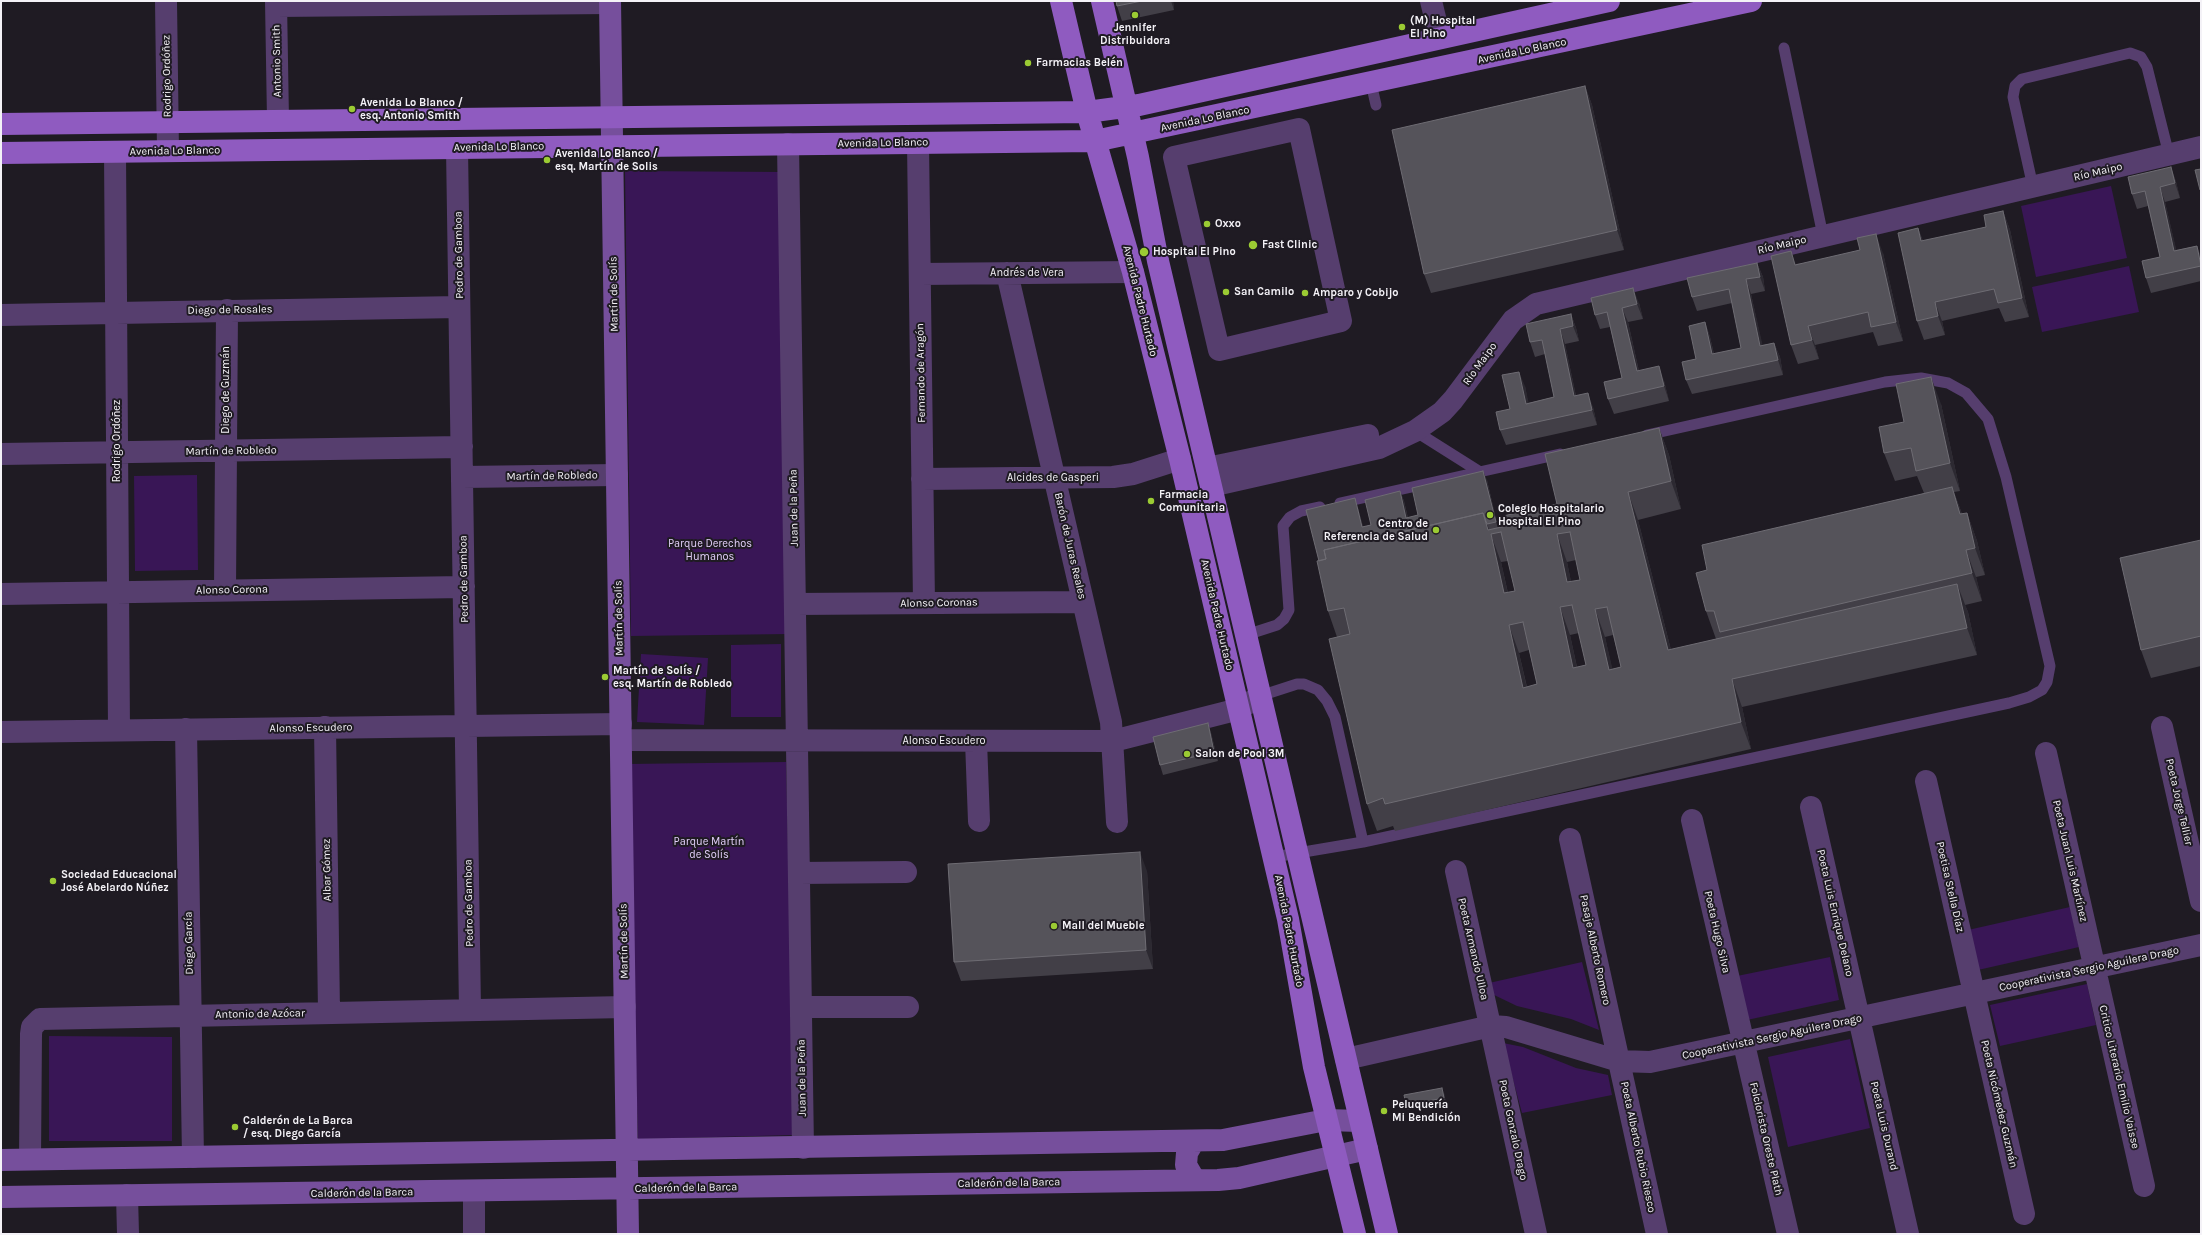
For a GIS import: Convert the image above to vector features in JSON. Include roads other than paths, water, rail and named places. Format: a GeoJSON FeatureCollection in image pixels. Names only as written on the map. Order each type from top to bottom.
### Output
{"type":"FeatureCollection","features":[{"type":"Feature","properties":{"kind":"main road","name":"Avenida Padre Hurtado"},"geometry":{"type":"LineString","coordinates":[[1061,1],[1095,141],[1133,272],[1180,459],[1274,857],[1297,962],[1314,1067],[1355,1234]]}},
{"type":"Feature","properties":{"kind":"main road"},"geometry":{"type":"LineString","coordinates":[[1102,1],[1158,261],[1386,1234]]}},
{"type":"Feature","properties":{"kind":"main road"},"geometry":{"type":"LineString","coordinates":[[1,124],[1088,112],[1126,108],[1440,38],[1562,6],[1609,1]]}},
{"type":"Feature","properties":{"kind":"main road","name":"Avenida Lo Blanco"},"geometry":{"type":"LineString","coordinates":[[1,153],[1095,141],[1132,135],[1751,1]]}},
{"type":"Feature","properties":{"kind":"street","name":"Rodrigo Ordóñez"},"geometry":{"type":"LineString","coordinates":[[166,1],[168,151]]}},
{"type":"Feature","properties":{"kind":"street"},"geometry":{"type":"LineString","coordinates":[[1431,1],[1440,38]]}},
{"type":"Feature","properties":{"kind":"street"},"geometry":{"type":"LineString","coordinates":[[276,4],[610,2]]}},
{"type":"Feature","properties":{"kind":"street","name":"Martín de Solís"},"geometry":{"type":"LineString","coordinates":[[610,2],[628,1234]]}},
{"type":"Feature","properties":{"kind":"street","name":"Antonio Smith"},"geometry":{"type":"LineString","coordinates":[[276,4],[278,120]]}},
{"type":"Feature","properties":{"kind":"street"},"geometry":{"type":"LineString","coordinates":[[1299,128],[1341,321],[1219,350],[1174,157],[1299,128]]}},
{"type":"Feature","properties":{"kind":"street","name":"Fernando de Aragón"},"geometry":{"type":"LineString","coordinates":[[918,143],[924,603]]}},
{"type":"Feature","properties":{"kind":"street","name":"Juan de la Peña"},"geometry":{"type":"LineString","coordinates":[[788,144],[803,1148]]}},
{"type":"Feature","properties":{"kind":"street","name":"Río Maipo"},"geometry":{"type":"LineString","coordinates":[[1209,477],[1379,448],[1415,431],[1442,412],[1453,400],[1513,320],[1536,304],[2201,147]]}},
{"type":"Feature","properties":{"kind":"street","name":"Pedro de Gamboa"},"geometry":{"type":"LineString","coordinates":[[457,148],[470,1010]]}},
{"type":"Feature","properties":{"kind":"street","name":"Rodrigo Ordóñez"},"geometry":{"type":"LineString","coordinates":[[114,152],[119,730]]}},
{"type":"Feature","properties":{"kind":"street","name":"Andrés de Vera"},"geometry":{"type":"LineString","coordinates":[[920,274],[1133,272]]}},
{"type":"Feature","properties":{"kind":"street","name":"Barón de Juras Reales"},"geometry":{"type":"LineString","coordinates":[[1007,273],[1111,722],[1117,822]]}},
{"type":"Feature","properties":{"kind":"street","name":"Diego de Rosales"},"geometry":{"type":"LineString","coordinates":[[1,315],[459,307]]}},
{"type":"Feature","properties":{"kind":"street","name":"Diego de Guzmán"},"geometry":{"type":"LineString","coordinates":[[225,590],[227,310]]}},
{"type":"Feature","properties":{"kind":"street","name":"Martín de Robledo"},"geometry":{"type":"LineString","coordinates":[[1,454],[462,447]]}},
{"type":"Feature","properties":{"kind":"street","name":"Alcides de Gasperi"},"geometry":{"type":"LineString","coordinates":[[922,479],[1123,476],[1180,459]]}},
{"type":"Feature","properties":{"kind":"street","name":"Martín de Robledo"},"geometry":{"type":"LineString","coordinates":[[462,477],[617,476]]}},
{"type":"Feature","properties":{"kind":"street","name":"Alonso Corona"},"geometry":{"type":"LineString","coordinates":[[1,594],[464,587]]}},
{"type":"Feature","properties":{"kind":"street","name":"Alonso Coronas"},"geometry":{"type":"LineString","coordinates":[[795,604],[1083,602]]}},
{"type":"Feature","properties":{"kind":"street","name":"Alonso Escudero"},"geometry":{"type":"LineString","coordinates":[[1,732],[466,726],[797,741],[1113,741],[1239,709],[1260,696]]}},
{"type":"Feature","properties":{"kind":"street","name":"Poeta Jorge Tellier"},"geometry":{"type":"LineString","coordinates":[[2162,727],[2201,901]]}},
{"type":"Feature","properties":{"kind":"street","name":"Albar Gómez"},"geometry":{"type":"LineString","coordinates":[[325,728],[329,1012]]}},
{"type":"Feature","properties":{"kind":"street","name":"Diego García"},"geometry":{"type":"LineString","coordinates":[[186,729],[192,1157]]}},
{"type":"Feature","properties":{"kind":"street"},"geometry":{"type":"LineString","coordinates":[[976,741],[979,821]]}},
{"type":"Feature","properties":{"kind":"street","name":"Poeta Juan Luis Martínez"},"geometry":{"type":"LineString","coordinates":[[2046,753],[2094,968]]}},
{"type":"Feature","properties":{"kind":"street","name":"Poetisa Stella Díaz"},"geometry":{"type":"LineString","coordinates":[[1926,781],[1974,994]]}},
{"type":"Feature","properties":{"kind":"street","name":"Poeta Luis Enrique Delano"},"geometry":{"type":"LineString","coordinates":[[1811,807],[1859,1019]]}},
{"type":"Feature","properties":{"kind":"street","name":"Poeta Hugo Silva"},"geometry":{"type":"LineString","coordinates":[[1692,820],[1744,1044]]}},
{"type":"Feature","properties":{"kind":"street","name":"Pasaje Alberto Romero"},"geometry":{"type":"LineString","coordinates":[[1570,839],[1619,1061]]}},
{"type":"Feature","properties":{"kind":"street","name":"Poeta Armando Ulloa"},"geometry":{"type":"LineString","coordinates":[[1456,871],[1491,1026]]}},
{"type":"Feature","properties":{"kind":"street"},"geometry":{"type":"LineString","coordinates":[[799,873],[906,872]]}},
{"type":"Feature","properties":{"kind":"street","name":"Cooperativista Sergio Aguilera Drago"},"geometry":{"type":"LineString","coordinates":[[1346,1060],[1491,1026],[1506,1027],[1619,1061],[1650,1062],[1744,1044],[2201,945]]}},
{"type":"Feature","properties":{"kind":"street","name":"Critico Literario Emilio Vaisse"},"geometry":{"type":"LineString","coordinates":[[2094,968],[2144,1186]]}},
{"type":"Feature","properties":{"kind":"street","name":"Poeta Nicómedez Guzmán"},"geometry":{"type":"LineString","coordinates":[[1974,994],[2024,1214]]}},
{"type":"Feature","properties":{"kind":"street","name":"Antonio de Azócar"},"geometry":{"type":"LineString","coordinates":[[30,1159],[31,1034],[35,1022],[46,1017],[625,1006]]}},
{"type":"Feature","properties":{"kind":"street"},"geometry":{"type":"LineString","coordinates":[[801,1007],[908,1007]]}},
{"type":"Feature","properties":{"kind":"street","name":"Poeta Luis Durand"},"geometry":{"type":"LineString","coordinates":[[1859,1019],[1908,1234]]}},
{"type":"Feature","properties":{"kind":"street","name":"Poeta Gonzalo Drago"},"geometry":{"type":"LineString","coordinates":[[1491,1026],[1536,1234]]}},
{"type":"Feature","properties":{"kind":"street","name":"Folclorista Oreste Plath"},"geometry":{"type":"LineString","coordinates":[[1744,1044],[1788,1234]]}},
{"type":"Feature","properties":{"kind":"street","name":"Poeta Alberto Rubio Riesco"},"geometry":{"type":"LineString","coordinates":[[1619,1061],[1657,1234]]}},
{"type":"Feature","properties":{"kind":"street"},"geometry":{"type":"LineString","coordinates":[[1,1160],[1194,1141],[1237,1138],[1326,1120],[1360,1121]]}},
{"type":"Feature","properties":{"kind":"street"},"geometry":{"type":"LineString","coordinates":[[1194,1141],[1186,1153],[1186,1165],[1189,1171],[1198,1180]]}},
{"type":"Feature","properties":{"kind":"street","name":"Calderón de la Barca"},"geometry":{"type":"LineString","coordinates":[[1,1197],[1198,1180],[1239,1178],[1367,1149]]}},
{"type":"Feature","properties":{"kind":"street"},"geometry":{"type":"LineString","coordinates":[[474,1191],[474,1234]]}},
{"type":"Feature","properties":{"kind":"street"},"geometry":{"type":"LineString","coordinates":[[127,1196],[128,1234]]}},
{"type":"Feature","properties":{"kind":"lane"},"geometry":{"type":"LineString","coordinates":[[1784,48],[1822,236]]}},
{"type":"Feature","properties":{"kind":"lane"},"geometry":{"type":"LineString","coordinates":[[2033,187],[2013,97],[2015,86],[2022,79],[2130,53],[2141,57],[2147,67],[2169,155]]}},
{"type":"Feature","properties":{"kind":"lane"},"geometry":{"type":"LineString","coordinates":[[1371,83],[1376,105]]}},
{"type":"Feature","properties":{"kind":"lane"},"geometry":{"type":"LineString","coordinates":[[1274,857],[1363,842],[2008,702],[2029,697],[2042,690],[2047,682],[2050,666],[2006,477],[1988,418],[1966,393],[1948,384],[1921,378],[1885,382],[1632,438]]}},
{"type":"Feature","properties":{"kind":"lane"},"geometry":{"type":"LineString","coordinates":[[1415,431],[1480,472]]}},
{"type":"Feature","properties":{"kind":"lane"},"geometry":{"type":"LineString","coordinates":[[1246,635],[1276,625],[1284,619],[1289,610],[1283,526],[1290,517],[1301,511],[1572,451]]}},
{"type":"Feature","properties":{"kind":"lane"},"geometry":{"type":"LineString","coordinates":[[1260,696],[1297,684],[1304,684],[1318,690],[1327,701],[1335,717],[1363,842]]}},
{"type":"Feature","properties":{"kind":"place","name":"Jennifer Distribuidora"},"geometry":{"type":"Point","coordinates":[1135,15]}},
{"type":"Feature","properties":{"kind":"place","name":"(M) Hospital El Pino"},"geometry":{"type":"Point","coordinates":[1402,27]}},
{"type":"Feature","properties":{"kind":"place","name":"Farmacias Belén"},"geometry":{"type":"Point","coordinates":[1028,63]}},
{"type":"Feature","properties":{"kind":"place","name":"Avenida Lo Blanco / esq. Antonio Smith"},"geometry":{"type":"Point","coordinates":[352,109]}},
{"type":"Feature","properties":{"kind":"place","name":"Avenida Lo Blanco / esq. Martín de Solis"},"geometry":{"type":"Point","coordinates":[547,160]}},
{"type":"Feature","properties":{"kind":"place","name":"Oxxo"},"geometry":{"type":"Point","coordinates":[1207,224]}},
{"type":"Feature","properties":{"kind":"place","name":"Fast Clinic"},"geometry":{"type":"Point","coordinates":[1253,245]}},
{"type":"Feature","properties":{"kind":"place","name":"Hospital El Pino"},"geometry":{"type":"Point","coordinates":[1144,252]}},
{"type":"Feature","properties":{"kind":"place","name":"San Camilo"},"geometry":{"type":"Point","coordinates":[1226,292]}},
{"type":"Feature","properties":{"kind":"place","name":"Amparo y Cobijo"},"geometry":{"type":"Point","coordinates":[1305,293]}},
{"type":"Feature","properties":{"kind":"place","name":"Farmacia Comunitaria"},"geometry":{"type":"Point","coordinates":[1151,501]}},
{"type":"Feature","properties":{"kind":"place","name":"Colegio Hospitalario Hospital El Pino"},"geometry":{"type":"Point","coordinates":[1490,515]}},
{"type":"Feature","properties":{"kind":"place","name":"Centro de Referencia de Salud"},"geometry":{"type":"Point","coordinates":[1436,530]}},
{"type":"Feature","properties":{"kind":"place","name":"Martín de Solís / esq. Martín de Robledo"},"geometry":{"type":"Point","coordinates":[605,677]}},
{"type":"Feature","properties":{"kind":"place","name":"Salon de Pool 3M"},"geometry":{"type":"Point","coordinates":[1187,754]}},
{"type":"Feature","properties":{"kind":"place","name":"Sociedad Educacional José Abelardo Núñez"},"geometry":{"type":"Point","coordinates":[53,881]}},
{"type":"Feature","properties":{"kind":"place","name":"Mall del Mueble"},"geometry":{"type":"Point","coordinates":[1054,926]}},
{"type":"Feature","properties":{"kind":"place","name":"Peluquería Mi Bendición"},"geometry":{"type":"Point","coordinates":[1384,1111]}},
{"type":"Feature","properties":{"kind":"place","name":"Calderón de La Barca / esq. Diego García"},"geometry":{"type":"Point","coordinates":[235,1127]}},
{"type":"Feature","properties":{"kind":"park label","name":"Parque Derechos Humanos"},"geometry":{"type":"Point","coordinates":[710,550]}},
{"type":"Feature","properties":{"kind":"park label","name":"Parque Martín de Solís"},"geometry":{"type":"Point","coordinates":[709,848]}}]}
